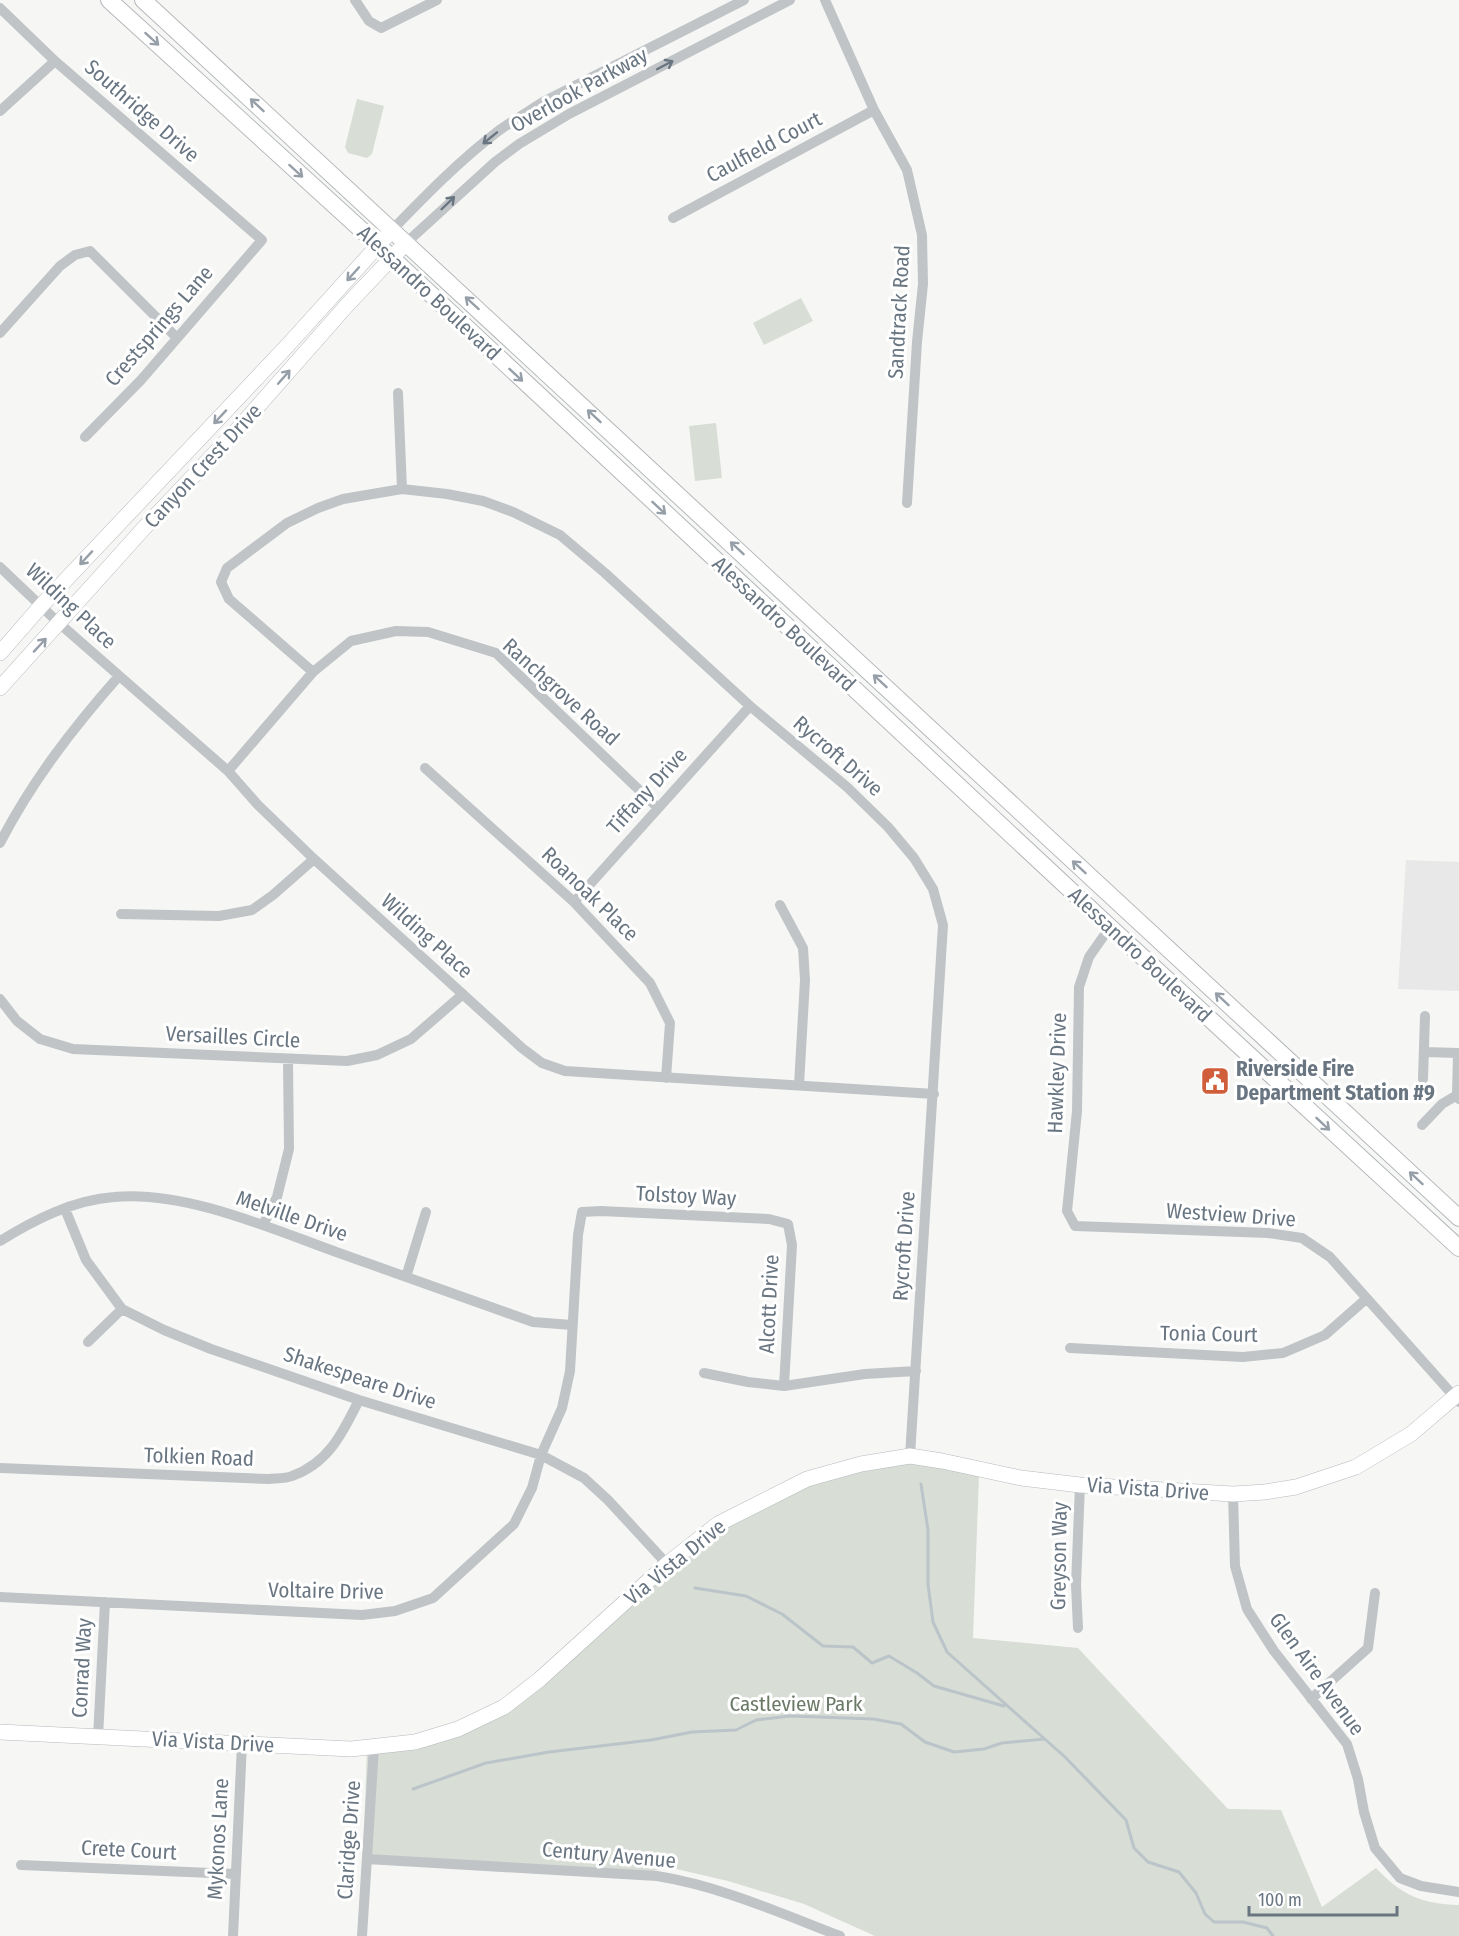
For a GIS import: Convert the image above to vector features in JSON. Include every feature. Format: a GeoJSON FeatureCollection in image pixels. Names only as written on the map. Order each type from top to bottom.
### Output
{"type":"FeatureCollection","features":[{"type":"Feature","properties":{"kind":"main road","name":"Alessandro Boulevard"},"geometry":{"type":"LineString","coordinates":[[109,0],[378,245],[1110,927],[1459,1248]]}},
{"type":"Feature","properties":{"kind":"main road","name":"Alessandro Boulevard"},"geometry":{"type":"LineString","coordinates":[[143,0],[1459,1218]]}},
{"type":"Feature","properties":{"kind":"street"},"geometry":{"type":"LineString","coordinates":[[355,0],[369,21],[381,28],[437,0]]}},
{"type":"Feature","properties":{"kind":"street","name":"Overlook Parkway"},"geometry":{"type":"LineString","coordinates":[[392,230],[458,165],[518,118],[554,96],[744,0]]}},
{"type":"Feature","properties":{"kind":"street","name":"Overlook Parkway"},"geometry":{"type":"LineString","coordinates":[[406,243],[479,175],[519,144],[569,114],[790,0]]}},
{"type":"Feature","properties":{"kind":"street","name":"Sandtrack Road"},"geometry":{"type":"LineString","coordinates":[[825,0],[874,110],[907,170],[922,235],[923,284],[907,503]]}},
{"type":"Feature","properties":{"kind":"street","name":"Southridge Drive"},"geometry":{"type":"LineString","coordinates":[[0,8],[55,62],[262,240]]}},
{"type":"Feature","properties":{"kind":"street"},"geometry":{"type":"LineString","coordinates":[[0,111],[55,62]]}},
{"type":"Feature","properties":{"kind":"street","name":"Caulfield Court"},"geometry":{"type":"LineString","coordinates":[[673,218],[874,110]]}},
{"type":"Feature","properties":{"kind":"street","name":"Canyon Crest Drive"},"geometry":{"type":"LineString","coordinates":[[0,653],[41,606],[288,345],[392,230]]}},
{"type":"Feature","properties":{"kind":"street","name":"Crestsprings Lane"},"geometry":{"type":"LineString","coordinates":[[85,437],[141,380],[262,240]]}},
{"type":"Feature","properties":{"kind":"street","name":"Canyon Crest Drive"},"geometry":{"type":"LineString","coordinates":[[0,688],[406,243]]}},
{"type":"Feature","properties":{"kind":"street"},"geometry":{"type":"LineString","coordinates":[[0,333],[60,266],[75,255],[90,251],[177,338]]}},
{"type":"Feature","properties":{"kind":"street"},"geometry":{"type":"LineString","coordinates":[[398,393],[402,489]]}},
{"type":"Feature","properties":{"kind":"street","name":"Rycroft Drive"},"geometry":{"type":"LineString","coordinates":[[313,672],[229,599],[221,582],[226,568],[287,523],[343,499],[402,489],[483,501],[513,512],[560,535],[750,705],[847,787],[888,827],[914,858],[933,890],[943,925],[910,1456]]}},
{"type":"Feature","properties":{"kind":"street","name":"Wilding Place"},"geometry":{"type":"LineString","coordinates":[[0,567],[60,624],[228,771],[258,805],[314,859],[522,1048],[542,1063],[565,1071],[934,1094]]}},
{"type":"Feature","properties":{"kind":"street","name":"Ranchgrove Road"},"geometry":{"type":"LineString","coordinates":[[228,771],[313,672],[351,641],[396,632],[428,632],[496,653],[658,808]]}},
{"type":"Feature","properties":{"kind":"street"},"geometry":{"type":"LineString","coordinates":[[0,843],[28,791],[78,723],[119,676]]}},
{"type":"Feature","properties":{"kind":"street","name":"Tiffany Drive"},"geometry":{"type":"LineString","coordinates":[[574,902],[750,705]]}},
{"type":"Feature","properties":{"kind":"street","name":"Roanoak Place"},"geometry":{"type":"LineString","coordinates":[[425,768],[574,902],[650,982],[670,1023],[666,1078]]}},
{"type":"Feature","properties":{"kind":"street"},"geometry":{"type":"LineString","coordinates":[[121,914],[219,916],[252,910],[314,859]]}},
{"type":"Feature","properties":{"kind":"street"},"geometry":{"type":"LineString","coordinates":[[780,905],[803,948],[805,980],[799,1085]]}},
{"type":"Feature","properties":{"kind":"street","name":"Hawkley Drive"},"geometry":{"type":"LineString","coordinates":[[1075,1226],[1067,1211],[1077,1111],[1079,987],[1089,957],[1110,927]]}},
{"type":"Feature","properties":{"kind":"street","name":"Versailles Circle"},"geometry":{"type":"LineString","coordinates":[[0,999],[17,1021],[40,1039],[73,1049],[347,1061],[377,1055],[411,1039],[463,994]]}},
{"type":"Feature","properties":{"kind":"street"},"geometry":{"type":"LineString","coordinates":[[1423,1079],[1425,1016]]}},
{"type":"Feature","properties":{"kind":"street"},"geometry":{"type":"LineString","coordinates":[[1422,1125],[1442,1104],[1458,1097],[1458,1053],[1424,1052]]}},
{"type":"Feature","properties":{"kind":"street"},"geometry":{"type":"LineString","coordinates":[[263,1225],[278,1197],[289,1149],[288,1060]]}},
{"type":"Feature","properties":{"kind":"street","name":"Melville Drive"},"geometry":{"type":"LineString","coordinates":[[0,1241],[26,1225],[92,1199],[117,1196],[183,1201],[263,1225],[532,1322],[572,1324]]}},
{"type":"Feature","properties":{"kind":"street","name":"Shakespeare Drive"},"geometry":{"type":"LineString","coordinates":[[65,1209],[86,1260],[122,1309],[164,1330],[359,1400],[541,1455],[584,1478],[608,1500],[667,1564]]}},
{"type":"Feature","properties":{"kind":"street"},"geometry":{"type":"LineString","coordinates":[[406,1277],[426,1212]]}},
{"type":"Feature","properties":{"kind":"street","name":"Tolstoy Way"},"geometry":{"type":"LineString","coordinates":[[582,1212],[769,1219],[788,1224]]}},
{"type":"Feature","properties":{"kind":"street","name":"Voltaire Drive"},"geometry":{"type":"LineString","coordinates":[[0,1597],[362,1615],[395,1611],[433,1598],[514,1524],[532,1488],[541,1455],[562,1408],[570,1371],[582,1212]]}},
{"type":"Feature","properties":{"kind":"street","name":"Alcott Drive"},"geometry":{"type":"LineString","coordinates":[[784,1386],[792,1245],[788,1224]]}},
{"type":"Feature","properties":{"kind":"street","name":"Westview Drive"},"geometry":{"type":"LineString","coordinates":[[1075,1226],[1268,1233],[1302,1238],[1330,1257],[1458,1397]]}},
{"type":"Feature","properties":{"kind":"street","name":"Tonia Court"},"geometry":{"type":"LineString","coordinates":[[1070,1348],[1243,1358],[1283,1353],[1325,1335],[1366,1299]]}},
{"type":"Feature","properties":{"kind":"street"},"geometry":{"type":"LineString","coordinates":[[88,1342],[122,1309]]}},
{"type":"Feature","properties":{"kind":"street"},"geometry":{"type":"LineString","coordinates":[[704,1373],[748,1382],[784,1386],[865,1374],[916,1371]]}},
{"type":"Feature","properties":{"kind":"street","name":"Via Vista Drive"},"geometry":{"type":"LineString","coordinates":[[0,1732],[351,1749],[414,1742],[458,1729],[504,1707],[540,1679],[667,1564],[718,1524],[807,1479],[861,1464],[910,1456],[1021,1478],[1080,1485],[1233,1494],[1296,1487],[1356,1467],[1411,1434],[1458,1397]]}},
{"type":"Feature","properties":{"kind":"street","name":"Tolkien Road"},"geometry":{"type":"LineString","coordinates":[[0,1468],[268,1479],[291,1477],[320,1461],[340,1439],[359,1400]]}},
{"type":"Feature","properties":{"kind":"street","name":"Greyson Way"},"geometry":{"type":"LineString","coordinates":[[1078,1628],[1076,1585],[1080,1485]]}},
{"type":"Feature","properties":{"kind":"street","name":"Glen Aire Avenue"},"geometry":{"type":"LineString","coordinates":[[1233,1494],[1234,1566],[1246,1609],[1274,1652],[1347,1744],[1375,1848],[1400,1878],[1421,1886],[1459,1892]]}},
{"type":"Feature","properties":{"kind":"street"},"geometry":{"type":"LineString","coordinates":[[1311,1699],[1368,1648],[1375,1593]]}},
{"type":"Feature","properties":{"kind":"street","name":"Conrad Way"},"geometry":{"type":"LineString","coordinates":[[98,1737],[105,1602]]}},
{"type":"Feature","properties":{"kind":"street","name":"Mykonos Lane"},"geometry":{"type":"LineString","coordinates":[[233,1936],[242,1744]]}},
{"type":"Feature","properties":{"kind":"street","name":"Claridge Drive"},"geometry":{"type":"LineString","coordinates":[[362,1936],[374,1747]]}},
{"type":"Feature","properties":{"kind":"street","name":"Century Avenue"},"geometry":{"type":"LineString","coordinates":[[367,1859],[657,1876],[682,1880],[840,1936]]}},
{"type":"Feature","properties":{"kind":"street","name":"Crete Court"},"geometry":{"type":"LineString","coordinates":[[21,1865],[235,1874]]}},
{"type":"Feature","properties":{"kind":"shaded area"},"geometry":{"type":"Polygon","coordinates":[[[1406,860],[1459,862],[1459,991],[1398,989],[1406,860]]]}},
{"type":"Feature","properties":{"kind":"green space"},"geometry":{"type":"Polygon","coordinates":[[[357,99],[384,106],[372,154],[367,158],[348,153],[345,147],[357,99]]]}},
{"type":"Feature","properties":{"kind":"green space"},"geometry":{"type":"Polygon","coordinates":[[[801,298],[813,321],[764,345],[753,323],[801,298]]]}},
{"type":"Feature","properties":{"kind":"green space"},"geometry":{"type":"Polygon","coordinates":[[[716,423],[722,478],[695,481],[689,426],[716,423]]]}},
{"type":"Feature","properties":{"kind":"green space","name":"Castleview Park"},"geometry":{"type":"Polygon","coordinates":[[[894,1462],[942,1466],[979,1476],[973,1638],[1078,1648],[1228,1809],[1281,1810],[1322,1907],[1376,1868],[1394,1885],[1413,1896],[1434,1903],[1459,1905],[1459,1936],[875,1936],[804,1904],[728,1881],[672,1868],[627,1875],[363,1861],[367,1748],[487,1716],[654,1578],[777,1491],[894,1462]]]}},
{"type":"Feature","properties":{"kind":"waterway"},"geometry":{"type":"LineString","coordinates":[[921,1484],[928,1530],[928,1584],[933,1622],[947,1652],[1065,1757],[1126,1820],[1134,1848],[1148,1862],[1179,1872],[1196,1893],[1205,1914],[1214,1922],[1243,1922],[1267,1928],[1273,1936]]}},
{"type":"Feature","properties":{"kind":"waterway"},"geometry":{"type":"LineString","coordinates":[[695,1588],[746,1596],[782,1614],[823,1646],[853,1647],[872,1663],[889,1656],[934,1686],[1004,1706]]}},
{"type":"Feature","properties":{"kind":"waterway"},"geometry":{"type":"LineString","coordinates":[[413,1789],[486,1763],[549,1752],[651,1740],[692,1732],[736,1730],[756,1720],[790,1716],[873,1719],[901,1724],[925,1742],[954,1752],[984,1749],[1002,1743],[1044,1739]]}},
{"type":"Feature","properties":{"kind":"place","name":"Riverside Fire Department Station #9"},"geometry":{"type":"Point","coordinates":[1215,1081]}}]}
